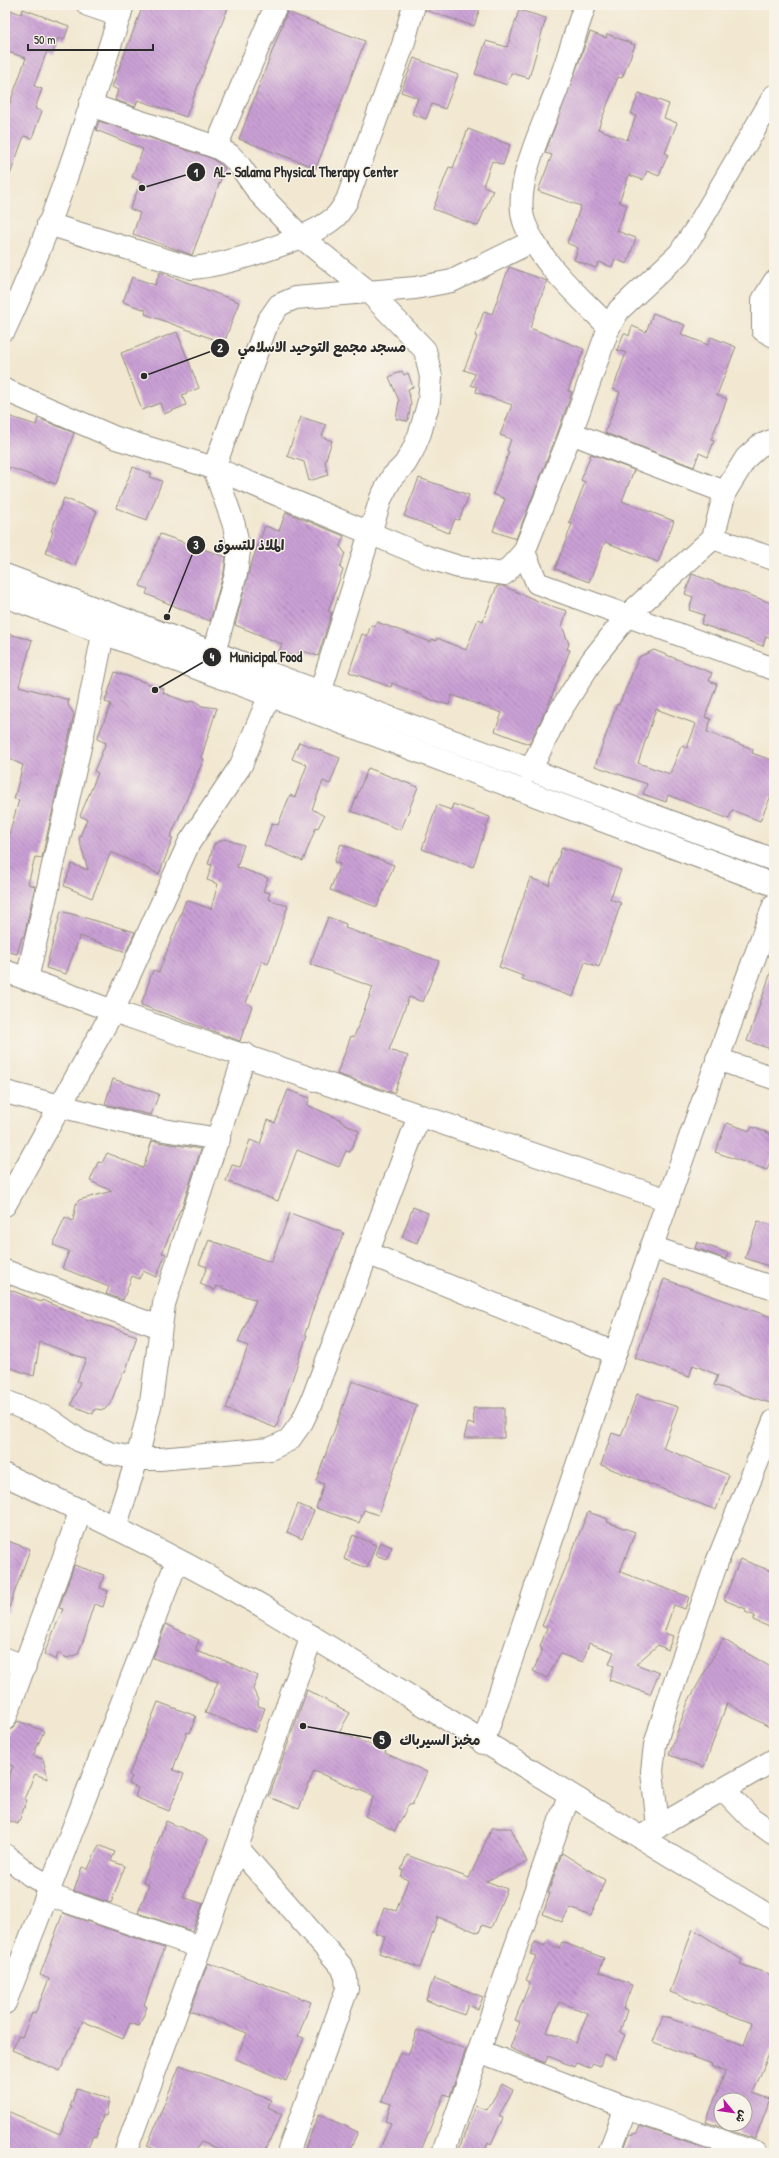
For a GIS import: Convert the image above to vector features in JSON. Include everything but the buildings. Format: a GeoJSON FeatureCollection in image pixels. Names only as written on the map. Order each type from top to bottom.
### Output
{"type":"FeatureCollection","features":[{"type":"Feature","properties":{"kind":"street"},"geometry":{"type":"LineString","coordinates":[[5,329],[21,295],[48,224],[122,11],[88,5]]}},
{"type":"Feature","properties":{"kind":"street"},"geometry":{"type":"LineString","coordinates":[[216,147],[276,5]]}},
{"type":"Feature","properties":{"kind":"street"},"geometry":{"type":"LineString","coordinates":[[48,224],[192,268],[222,263],[301,237],[333,219],[341,212],[347,200],[403,45],[414,5]]}},
{"type":"Feature","properties":{"kind":"street"},"geometry":{"type":"LineString","coordinates":[[584,5],[559,83],[526,171],[521,192],[524,223],[533,241],[558,274],[609,327]]}},
{"type":"Feature","properties":{"kind":"street"},"geometry":{"type":"LineString","coordinates":[[5,390],[116,438],[214,468],[427,557],[459,567],[504,574],[524,552],[571,433],[609,327],[619,310],[678,254],[696,229],[774,96]]}},
{"type":"Feature","properties":{"kind":"street"},"geometry":{"type":"LineString","coordinates":[[90,105],[216,147],[230,155],[240,166],[259,193],[301,237],[369,292],[425,350],[431,377],[429,401],[418,439],[405,464],[386,486],[320,692]]}},
{"type":"Feature","properties":{"kind":"street"},"geometry":{"type":"LineString","coordinates":[[214,653],[236,574],[239,551],[234,525],[214,468],[268,321],[279,305],[295,298],[415,288],[452,281],[533,241]]}},
{"type":"Feature","properties":{"kind":"street"},"geometry":{"type":"LineString","coordinates":[[774,282],[763,300],[763,330],[774,336]]}},
{"type":"Feature","properties":{"kind":"street"},"geometry":{"type":"LineString","coordinates":[[571,433],[725,492]]}},
{"type":"Feature","properties":{"kind":"street"},"geometry":{"type":"LineString","coordinates":[[530,771],[572,689],[593,659],[628,616],[713,538],[725,492],[746,458],[759,446],[774,440]]}},
{"type":"Feature","properties":{"kind":"street"},"geometry":{"type":"LineString","coordinates":[[713,538],[774,559]]}},
{"type":"Feature","properties":{"kind":"street"},"geometry":{"type":"LineString","coordinates":[[524,552],[538,583],[774,669]]}},
{"type":"Feature","properties":{"kind":"street"},"geometry":{"type":"LineString","coordinates":[[5,575],[530,771],[774,860]]}},
{"type":"Feature","properties":{"kind":"street"},"geometry":{"type":"LineString","coordinates":[[5,596],[269,697],[774,885]]}},
{"type":"Feature","properties":{"kind":"street"},"geometry":{"type":"LineString","coordinates":[[28,979],[88,711],[103,634]]}},
{"type":"Feature","properties":{"kind":"street"},"geometry":{"type":"LineString","coordinates":[[5,1205],[44,1138],[113,1010],[189,843],[241,765],[269,697]]}},
{"type":"Feature","properties":{"kind":"street"},"geometry":{"type":"LineString","coordinates":[[483,1743],[651,1247],[717,1058],[774,905]]}},
{"type":"Feature","properties":{"kind":"street"},"geometry":{"type":"LineString","coordinates":[[5,971],[419,1116],[668,1200]]}},
{"type":"Feature","properties":{"kind":"street"},"geometry":{"type":"LineString","coordinates":[[115,1528],[137,1459],[152,1402],[160,1327],[170,1282],[219,1139],[245,1054]]}},
{"type":"Feature","properties":{"kind":"street"},"geometry":{"type":"LineString","coordinates":[[717,1058],[774,1078]]}},
{"type":"Feature","properties":{"kind":"street"},"geometry":{"type":"LineString","coordinates":[[5,1092],[139,1126],[219,1139]]}},
{"type":"Feature","properties":{"kind":"street"},"geometry":{"type":"LineString","coordinates":[[5,1401],[49,1419],[63,1430],[94,1447],[110,1453],[137,1459],[160,1459],[270,1449],[288,1440],[302,1422],[311,1403],[419,1116]]}},
{"type":"Feature","properties":{"kind":"street"},"geometry":{"type":"LineString","coordinates":[[651,1247],[774,1288]]}},
{"type":"Feature","properties":{"kind":"street"},"geometry":{"type":"LineString","coordinates":[[367,1253],[615,1353]]}},
{"type":"Feature","properties":{"kind":"street"},"geometry":{"type":"LineString","coordinates":[[5,1271],[160,1327]]}},
{"type":"Feature","properties":{"kind":"street"},"geometry":{"type":"LineString","coordinates":[[649,1832],[652,1771],[655,1745],[668,1700],[717,1562],[774,1421]]}},
{"type":"Feature","properties":{"kind":"street"},"geometry":{"type":"LineString","coordinates":[[5,1475],[81,1510],[220,1582],[312,1636],[569,1795],[649,1832],[774,1919]]}},
{"type":"Feature","properties":{"kind":"street"},"geometry":{"type":"LineString","coordinates":[[5,1719],[15,1663],[81,1510]]}},
{"type":"Feature","properties":{"kind":"street"},"geometry":{"type":"LineString","coordinates":[[5,2003],[177,1561]]}},
{"type":"Feature","properties":{"kind":"street"},"geometry":{"type":"LineString","coordinates":[[125,2153],[237,1847],[312,1636]]}},
{"type":"Feature","properties":{"kind":"street"},"geometry":{"type":"LineString","coordinates":[[649,1832],[774,1760]]}},
{"type":"Feature","properties":{"kind":"street"},"geometry":{"type":"LineString","coordinates":[[724,1790],[751,1818],[774,1834]]}},
{"type":"Feature","properties":{"kind":"street"},"geometry":{"type":"LineString","coordinates":[[443,2153],[569,1795]]}},
{"type":"Feature","properties":{"kind":"street"},"geometry":{"type":"LineString","coordinates":[[237,1847],[342,1967],[346,1977],[347,1989],[288,2153]]}},
{"type":"Feature","properties":{"kind":"street"},"geometry":{"type":"LineString","coordinates":[[5,1855],[49,1890],[200,1947]]}},
{"type":"Feature","properties":{"kind":"street"},"geometry":{"type":"LineString","coordinates":[[479,2051],[626,2108],[756,2153]]}},
{"type":"Feature","properties":{"kind":"street"},"geometry":{"type":"LineString","coordinates":[[609,2153],[626,2108]]}},
{"type":"Feature","properties":{"kind":"place","name":"AL- Salama Physical Therapy Center"},"geometry":{"type":"Point","coordinates":[142,188]}},
{"type":"Feature","properties":{"kind":"place","name":"مسجد مجمع التوحيد الاسلامي"},"geometry":{"type":"Point","coordinates":[144,376]}},
{"type":"Feature","properties":{"kind":"place","name":"الملاذ للتسوق"},"geometry":{"type":"Point","coordinates":[167,617]}},
{"type":"Feature","properties":{"kind":"place","name":"Municipal Food"},"geometry":{"type":"Point","coordinates":[155,690]}},
{"type":"Feature","properties":{"kind":"place","name":"مخبز السيرباك"},"geometry":{"type":"Point","coordinates":[303,1726]}}]}
